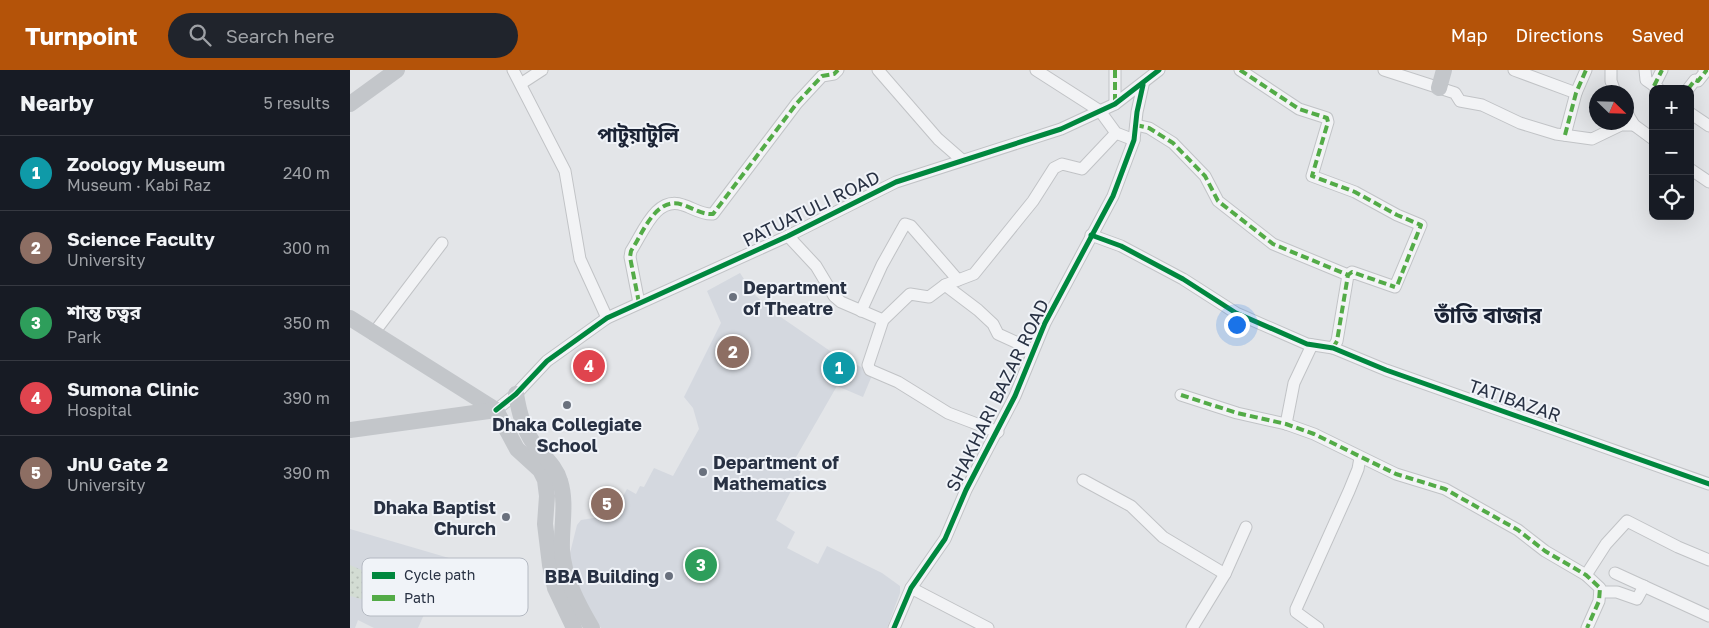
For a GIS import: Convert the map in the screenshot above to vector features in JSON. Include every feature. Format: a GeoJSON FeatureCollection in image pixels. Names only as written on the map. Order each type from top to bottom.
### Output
{"type":"FeatureCollection","features":[{"type":"Feature","properties":{"kind":"main road"},"geometry":{"type":"LineString","coordinates":[[350,104],[397,70]]}},
{"type":"Feature","properties":{"kind":"main road"},"geometry":{"type":"LineString","coordinates":[[1438,88],[1444,70]]}},
{"type":"Feature","properties":{"kind":"main road"},"geometry":{"type":"LineString","coordinates":[[350,318],[496,410],[517,449],[540,470],[545,480],[545,524],[550,565],[556,588],[574,628]]}},
{"type":"Feature","properties":{"kind":"main road"},"geometry":{"type":"LineString","coordinates":[[516,394],[523,426],[556,471],[560,481],[563,503],[562,549],[564,568],[570,585],[592,628]]}},
{"type":"Feature","properties":{"kind":"main road"},"geometry":{"type":"LineString","coordinates":[[350,430],[496,410]]}},
{"type":"Feature","properties":{"kind":"street"},"geometry":{"type":"LineString","coordinates":[[513,70],[522,83],[565,171],[580,259],[607,318]]}},
{"type":"Feature","properties":{"kind":"street"},"geometry":{"type":"LineString","coordinates":[[522,83],[542,70]]}},
{"type":"Feature","properties":{"kind":"street"},"geometry":{"type":"LineString","coordinates":[[640,303],[630,257],[631,252],[656,212],[662,205],[672,203],[706,214],[712,214],[797,103],[822,76],[834,74],[838,70]]}},
{"type":"Feature","properties":{"kind":"street"},"geometry":{"type":"LineString","coordinates":[[878,70],[938,139],[962,160]]}},
{"type":"Feature","properties":{"kind":"street"},"geometry":{"type":"LineString","coordinates":[[1036,70],[1100,111],[1116,133],[1134,140]]}},
{"type":"Feature","properties":{"kind":"street"},"geometry":{"type":"LineString","coordinates":[[1114,70],[1115,104]]}},
{"type":"Feature","properties":{"kind":"street","name":"PATUATULI ROAD"},"geometry":{"type":"LineString","coordinates":[[496,410],[516,394],[547,361],[607,318],[788,236],[896,182],[1061,129],[1115,104],[1143,85],[1159,70]]}},
{"type":"Feature","properties":{"kind":"street"},"geometry":{"type":"LineString","coordinates":[[1240,70],[1299,109],[1327,118],[1328,122],[1312,176],[1355,192],[1396,215],[1421,225],[1395,287],[1352,272],[1348,275]]}},
{"type":"Feature","properties":{"kind":"street"},"geometry":{"type":"LineString","coordinates":[[1384,70],[1455,93],[1460,100],[1482,105],[1520,123],[1566,135],[1592,139],[1609,130]]}},
{"type":"Feature","properties":{"kind":"street"},"geometry":{"type":"LineString","coordinates":[[1514,70],[1576,93]]}},
{"type":"Feature","properties":{"kind":"street"},"geometry":{"type":"LineString","coordinates":[[1566,135],[1576,93],[1586,70]]}},
{"type":"Feature","properties":{"kind":"street"},"geometry":{"type":"LineString","coordinates":[[1611,70],[1612,85]]}},
{"type":"Feature","properties":{"kind":"street"},"geometry":{"type":"LineString","coordinates":[[1645,70],[1646,80],[1652,85]]}},
{"type":"Feature","properties":{"kind":"street"},"geometry":{"type":"LineString","coordinates":[[1656,85],[1661,70]]}},
{"type":"Feature","properties":{"kind":"street"},"geometry":{"type":"LineString","coordinates":[[1691,85],[1695,80],[1698,81],[1706,71],[1704,70]]}},
{"type":"Feature","properties":{"kind":"street","name":"SHAKHARI BAZAR ROAD"},"geometry":{"type":"LineString","coordinates":[[894,628],[911,588],[945,539],[966,490],[998,432],[1032,350],[1113,196],[1134,140],[1143,85]]}},
{"type":"Feature","properties":{"kind":"street"},"geometry":{"type":"LineString","coordinates":[[1694,116],[1709,126]]}},
{"type":"Feature","properties":{"kind":"street"},"geometry":{"type":"LineString","coordinates":[[1136,124],[1149,128],[1173,143],[1205,176],[1218,201],[1273,244],[1348,275]]}},
{"type":"Feature","properties":{"kind":"street"},"geometry":{"type":"LineString","coordinates":[[1634,125],[1649,136]]}},
{"type":"Feature","properties":{"kind":"street"},"geometry":{"type":"LineString","coordinates":[[998,432],[948,413],[898,382],[870,370],[868,365],[883,320],[910,294],[929,297],[945,285],[974,274],[1033,201],[1054,168],[1062,164],[1082,169],[1116,133]]}},
{"type":"Feature","properties":{"kind":"street"},"geometry":{"type":"LineString","coordinates":[[1694,172],[1709,182]]}},
{"type":"Feature","properties":{"kind":"street"},"geometry":{"type":"LineString","coordinates":[[861,311],[882,265],[905,224],[911,226],[958,280]]}},
{"type":"Feature","properties":{"kind":"street","name":"TATIBAZAR"},"geometry":{"type":"LineString","coordinates":[[1091,235],[1121,246],[1183,279],[1236,314],[1312,345],[1333,348],[1386,370],[1709,484]]}},
{"type":"Feature","properties":{"kind":"street"},"geometry":{"type":"LineString","coordinates":[[788,236],[816,266],[834,296],[841,302],[883,320]]}},
{"type":"Feature","properties":{"kind":"street"},"geometry":{"type":"LineString","coordinates":[[373,334],[442,242]]}},
{"type":"Feature","properties":{"kind":"street"},"geometry":{"type":"LineString","coordinates":[[1333,348],[1337,341],[1348,275]]}},
{"type":"Feature","properties":{"kind":"street"},"geometry":{"type":"LineString","coordinates":[[945,285],[978,310],[993,324],[998,334],[1032,350]]}},
{"type":"Feature","properties":{"kind":"street"},"geometry":{"type":"LineString","coordinates":[[1286,424],[1294,383],[1312,345]]}},
{"type":"Feature","properties":{"kind":"street"},"geometry":{"type":"LineString","coordinates":[[1181,395],[1237,413],[1286,424],[1314,434],[1396,474],[1445,488],[1518,530],[1545,551],[1586,575],[1600,588],[1599,601],[1587,628]]}},
{"type":"Feature","properties":{"kind":"street"},"geometry":{"type":"LineString","coordinates":[[1318,628],[1296,612],[1296,609],[1358,469],[1360,458]]}},
{"type":"Feature","properties":{"kind":"street"},"geometry":{"type":"LineString","coordinates":[[1083,480],[1131,506],[1163,537],[1225,574]]}},
{"type":"Feature","properties":{"kind":"street"},"geometry":{"type":"LineString","coordinates":[[1586,575],[1606,544],[1627,521],[1678,548],[1709,560]]}},
{"type":"Feature","properties":{"kind":"street"},"geometry":{"type":"LineString","coordinates":[[1192,628],[1225,574],[1246,527]]}},
{"type":"Feature","properties":{"kind":"street"},"geometry":{"type":"LineString","coordinates":[[1615,573],[1709,616]]}},
{"type":"Feature","properties":{"kind":"street"},"geometry":{"type":"LineString","coordinates":[[1600,592],[1614,594],[1617,592],[1637,599],[1644,586]]}},
{"type":"Feature","properties":{"kind":"street"},"geometry":{"type":"LineString","coordinates":[[911,588],[988,628]]}},
{"type":"Feature","properties":{"kind":"shaded area"},"geometry":{"type":"Polygon","coordinates":[[[740,273],[754,294],[772,311],[833,353],[873,373],[863,397],[837,386],[795,459],[805,464],[776,520],[795,532],[787,548],[818,564],[827,546],[882,573],[900,586],[900,593],[887,628],[601,628],[590,613],[572,573],[570,553],[577,525],[581,520],[600,517],[611,495],[621,500],[627,489],[636,494],[640,486],[644,487],[654,468],[673,476],[699,429],[693,408],[684,397],[721,323],[707,291],[740,273]]]}},
{"type":"Feature","properties":{"kind":"shaded area"},"geometry":{"type":"Polygon","coordinates":[[[350,529],[449,558],[362,558],[362,616],[423,616],[418,628],[374,628],[358,620],[355,628],[350,628],[350,529]]]}},
{"type":"Feature","properties":{"kind":"shaded area"},"geometry":{"type":"Polygon","coordinates":[[[350,565],[362,570],[362,599],[350,596],[350,565]]]}},
{"type":"Feature","properties":{"kind":"marked path"},"geometry":{"type":"LineString","coordinates":[[639,303],[630,257],[631,251],[651,218],[665,205],[674,203],[713,214],[797,103],[822,76],[834,74],[838,70]]}},
{"type":"Feature","properties":{"kind":"marked path"},"geometry":{"type":"LineString","coordinates":[[1115,70],[1115,104]]}},
{"type":"Feature","properties":{"kind":"marked path"},"geometry":{"type":"LineString","coordinates":[[1240,70],[1299,109],[1327,118],[1328,122],[1312,176],[1355,192],[1397,215],[1421,225],[1397,286]]}},
{"type":"Feature","properties":{"kind":"marked path"},"geometry":{"type":"LineString","coordinates":[[1565,135],[1576,93],[1586,70]]}},
{"type":"Feature","properties":{"kind":"marked path"},"geometry":{"type":"LineString","coordinates":[[1654,85],[1662,70]]}},
{"type":"Feature","properties":{"kind":"marked path"},"geometry":{"type":"LineString","coordinates":[[1691,85],[1695,80],[1698,81],[1706,71],[1704,70]]}},
{"type":"Feature","properties":{"kind":"marked path"},"geometry":{"type":"LineString","coordinates":[[1136,125],[1149,128],[1173,143],[1205,176],[1218,201],[1273,244],[1348,275],[1352,272],[1395,287]]}},
{"type":"Feature","properties":{"kind":"marked path"},"geometry":{"type":"LineString","coordinates":[[1333,348],[1337,341],[1348,275]]}},
{"type":"Feature","properties":{"kind":"marked path"},"geometry":{"type":"LineString","coordinates":[[1181,395],[1237,413],[1286,424],[1314,434],[1396,474],[1445,489],[1518,530],[1545,551],[1586,575],[1600,588],[1599,601],[1587,628]]}},
{"type":"Feature","properties":{"kind":"cycle path"},"geometry":{"type":"LineString","coordinates":[[496,410],[516,394],[547,361],[607,318],[788,236],[896,182],[1061,129],[1115,104],[1159,70]]}},
{"type":"Feature","properties":{"kind":"cycle path"},"geometry":{"type":"LineString","coordinates":[[894,628],[911,588],[945,539],[966,490],[1015,396],[1045,323],[1113,196],[1134,140],[1137,112],[1143,85]]}},
{"type":"Feature","properties":{"kind":"cycle path"},"geometry":{"type":"LineString","coordinates":[[1091,235],[1121,246],[1183,279],[1236,313],[1307,344],[1333,348],[1386,370],[1709,484]]}},
{"type":"Feature","properties":{"kind":"place","name":"Department of Theatre"},"geometry":{"type":"Point","coordinates":[733,297]}},
{"type":"Feature","properties":{"kind":"place","name":"Science Faculty"},"geometry":{"type":"Point","coordinates":[733,352]}},
{"type":"Feature","properties":{"kind":"place","name":"Sumona Clinic"},"geometry":{"type":"Point","coordinates":[589,366]}},
{"type":"Feature","properties":{"kind":"place","name":"Zoology Museum"},"geometry":{"type":"Point","coordinates":[839,368]}},
{"type":"Feature","properties":{"kind":"place","name":"Dhaka Collegiate School"},"geometry":{"type":"Point","coordinates":[567,405]}},
{"type":"Feature","properties":{"kind":"place","name":"Department of Mathematics"},"geometry":{"type":"Point","coordinates":[703,472]}},
{"type":"Feature","properties":{"kind":"place","name":"JnU Gate 2"},"geometry":{"type":"Point","coordinates":[607,504]}},
{"type":"Feature","properties":{"kind":"place","name":"Dhaka Baptist Church"},"geometry":{"type":"Point","coordinates":[506,517]}},
{"type":"Feature","properties":{"kind":"place","name":"শান্ত চত্বর"},"geometry":{"type":"Point","coordinates":[701,565]}},
{"type":"Feature","properties":{"kind":"place","name":"BBA Building"},"geometry":{"type":"Point","coordinates":[669,576]}},
{"type":"Feature","properties":{"kind":"district","name":"পাটুয়াটুলি"},"geometry":{"type":"Point","coordinates":[638,134]}},
{"type":"Feature","properties":{"kind":"district","name":"তাঁতি বাজার"},"geometry":{"type":"Point","coordinates":[1488,314]}}]}
